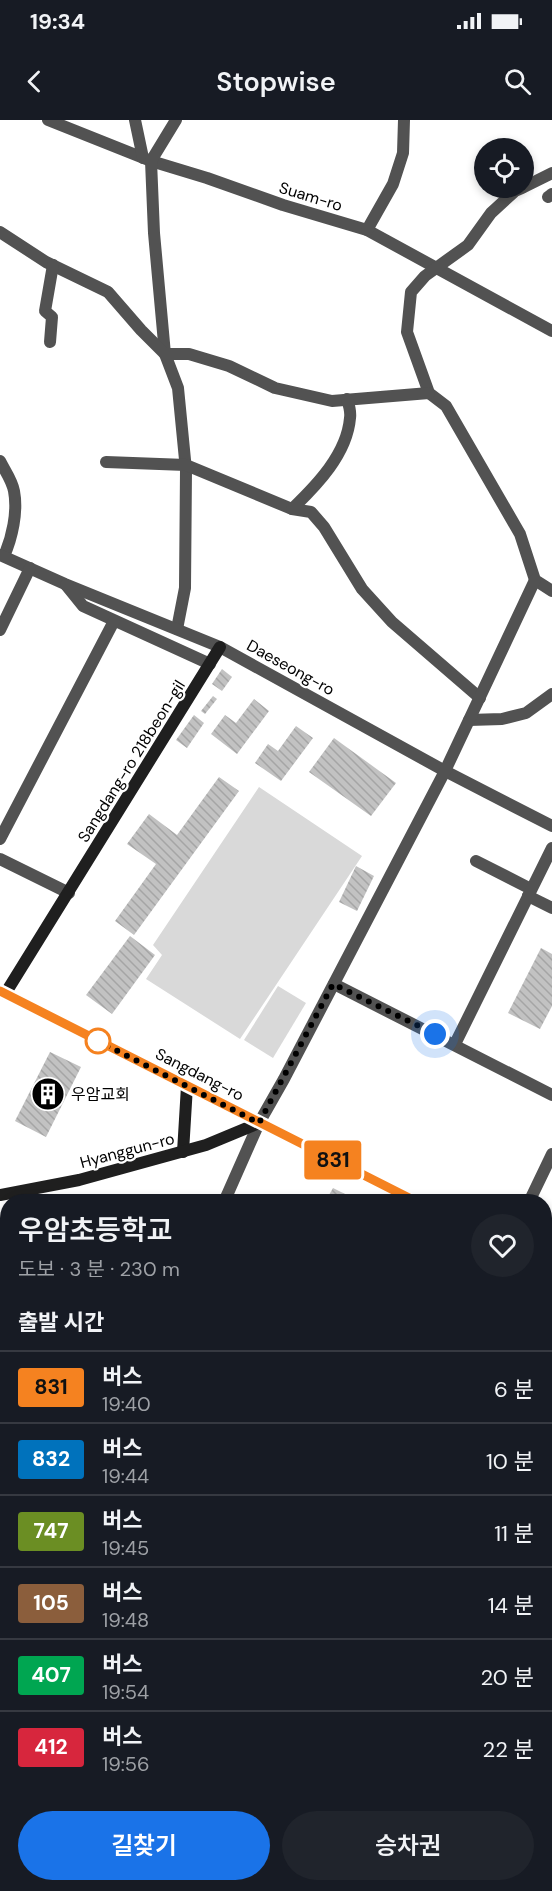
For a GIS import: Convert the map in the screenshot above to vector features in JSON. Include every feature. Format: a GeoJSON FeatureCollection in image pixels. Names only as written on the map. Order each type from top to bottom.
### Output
{"type":"FeatureCollection","features":[{"type":"Feature","properties":{"kind":"street","name":"Suam-ro"},"geometry":{"type":"LineString","coordinates":[[48,120],[147,160],[367,230],[552,331]]}},
{"type":"Feature","properties":{"kind":"street"},"geometry":{"type":"LineString","coordinates":[[135,120],[147,160],[165,354],[178,388],[186,465],[185,588],[177,629]]}},
{"type":"Feature","properties":{"kind":"street"},"geometry":{"type":"LineString","coordinates":[[147,160],[176,120]]}},
{"type":"Feature","properties":{"kind":"street"},"geometry":{"type":"LineString","coordinates":[[367,230],[393,184],[403,153],[404,120]]}},
{"type":"Feature","properties":{"kind":"street"},"geometry":{"type":"LineString","coordinates":[[534,182],[552,173]]}},
{"type":"Feature","properties":{"kind":"street"},"geometry":{"type":"LineString","coordinates":[[507,198],[491,213],[468,245],[436,267],[411,292],[407,332],[429,393],[446,406],[520,534],[535,580],[552,591]]}},
{"type":"Feature","properties":{"kind":"street"},"geometry":{"type":"LineString","coordinates":[[0,232],[53,265],[108,292],[165,354],[189,354],[229,366],[275,388],[332,401],[429,393]]}},
{"type":"Feature","properties":{"kind":"street"},"geometry":{"type":"LineString","coordinates":[[50,342],[52,317],[45,311],[53,265]]}},
{"type":"Feature","properties":{"kind":"street"},"geometry":{"type":"LineString","coordinates":[[292,508],[315,486],[342,447],[351,417],[347,399]]}},
{"type":"Feature","properties":{"kind":"street","name":"Daeseong-ro"},"geometry":{"type":"LineString","coordinates":[[0,461],[15,493],[12,537],[2,556],[220,647],[445,771],[552,826]]}},
{"type":"Feature","properties":{"kind":"street"},"geometry":{"type":"LineString","coordinates":[[106,462],[186,465],[292,508],[311,512],[324,527],[362,589],[392,622],[480,698]]}},
{"type":"Feature","properties":{"kind":"street"},"geometry":{"type":"LineString","coordinates":[[0,630],[30,568]]}},
{"type":"Feature","properties":{"kind":"street"},"geometry":{"type":"LineString","coordinates":[[228,1194],[259,1123],[445,771],[535,580]]}},
{"type":"Feature","properties":{"kind":"street"},"geometry":{"type":"LineString","coordinates":[[65,584],[83,606],[210,664]]}},
{"type":"Feature","properties":{"kind":"street"},"geometry":{"type":"LineString","coordinates":[[0,839],[114,621]]}},
{"type":"Feature","properties":{"kind":"street","name":"Sangdang-ro 218beon-gil"},"geometry":{"type":"LineString","coordinates":[[2,996],[69,893],[220,647]]}},
{"type":"Feature","properties":{"kind":"street"},"geometry":{"type":"LineString","coordinates":[[469,720],[502,719],[526,713],[552,694]]}},
{"type":"Feature","properties":{"kind":"street"},"geometry":{"type":"LineString","coordinates":[[455,1044],[552,848]]}},
{"type":"Feature","properties":{"kind":"street"},"geometry":{"type":"LineString","coordinates":[[0,859],[69,893]]}},
{"type":"Feature","properties":{"kind":"street"},"geometry":{"type":"LineString","coordinates":[[476,861],[552,908]]}},
{"type":"Feature","properties":{"kind":"street"},"geometry":{"type":"LineString","coordinates":[[333,984],[552,1095]]}},
{"type":"Feature","properties":{"kind":"street","name":"Sangdang-ro"},"geometry":{"type":"LineString","coordinates":[[2,996],[401,1194]]}},
{"type":"Feature","properties":{"kind":"street"},"geometry":{"type":"LineString","coordinates":[[183,1152],[187,1086]]}},
{"type":"Feature","properties":{"kind":"street","name":"Hyanggun-ro"},"geometry":{"type":"LineString","coordinates":[[5,1194],[79,1180],[183,1152],[259,1123]]}},
{"type":"Feature","properties":{"kind":"street"},"geometry":{"type":"LineString","coordinates":[[533,1194],[552,1154]]}},
{"type":"Feature","properties":{"kind":"shaded area"},"geometry":{"type":"Polygon","coordinates":[[[259,787],[362,856],[240,1039],[146,979],[162,955],[153,945],[259,787]]]}},
{"type":"Feature","properties":{"kind":"shaded area"},"geometry":{"type":"Polygon","coordinates":[[[278,986],[306,1003],[273,1058],[244,1040],[278,986]]]}},
{"type":"Feature","properties":{"kind":"building"},"geometry":{"type":"Polygon","coordinates":[[[222,669],[232,677],[222,691],[212,684],[222,669]]]}},
{"type":"Feature","properties":{"kind":"building"},"geometry":{"type":"Polygon","coordinates":[[[213,696],[217,699],[205,714],[201,711],[213,696]]]}},
{"type":"Feature","properties":{"kind":"building"},"geometry":{"type":"Polygon","coordinates":[[[254,699],[269,711],[237,754],[211,734],[225,715],[236,723],[254,699]]]}},
{"type":"Feature","properties":{"kind":"building"},"geometry":{"type":"Polygon","coordinates":[[[194,715],[204,723],[187,748],[176,740],[194,715]]]}},
{"type":"Feature","properties":{"kind":"building"},"geometry":{"type":"Polygon","coordinates":[[[296,726],[313,738],[281,781],[255,763],[268,744],[278,751],[296,726]]]}},
{"type":"Feature","properties":{"kind":"building"},"geometry":{"type":"Polygon","coordinates":[[[334,738],[396,783],[371,816],[309,772],[334,738]]]}},
{"type":"Feature","properties":{"kind":"building"},"geometry":{"type":"Polygon","coordinates":[[[219,777],[239,791],[134,935],[115,921],[156,864],[127,844],[149,814],[177,835],[219,777]]]}},
{"type":"Feature","properties":{"kind":"building"},"geometry":{"type":"Polygon","coordinates":[[[356,866],[374,876],[357,911],[339,902],[356,866]]]}},
{"type":"Feature","properties":{"kind":"building"},"geometry":{"type":"Polygon","coordinates":[[[130,936],[155,955],[112,1014],[86,995],[130,936]]]}},
{"type":"Feature","properties":{"kind":"building"},"geometry":{"type":"Polygon","coordinates":[[[541,948],[552,954],[552,1006],[540,1029],[508,1013],[541,948]]]}},
{"type":"Feature","properties":{"kind":"building","name":"우암교회"},"geometry":{"type":"Polygon","coordinates":[[[50,1052],[81,1067],[46,1137],[15,1121],[50,1052]]]}},
{"type":"Feature","properties":{"kind":"building"},"geometry":{"type":"Polygon","coordinates":[[[333,1188],[345,1194],[330,1194],[333,1188]]]}},
{"type":"Feature","properties":{"kind":"bus line","name":"831"},"geometry":{"type":"LineString","coordinates":[[0,991],[401,1194]]}},
{"type":"Feature","properties":{"kind":"place","name":"우암교회"},"geometry":{"type":"Point","coordinates":[48,1094]}},
{"type":"Feature","properties":{"kind":"route"},"geometry":{"type":"LineString","coordinates":[[98,1041],[259,1123],[333,984],[435,1034]]}}]}
